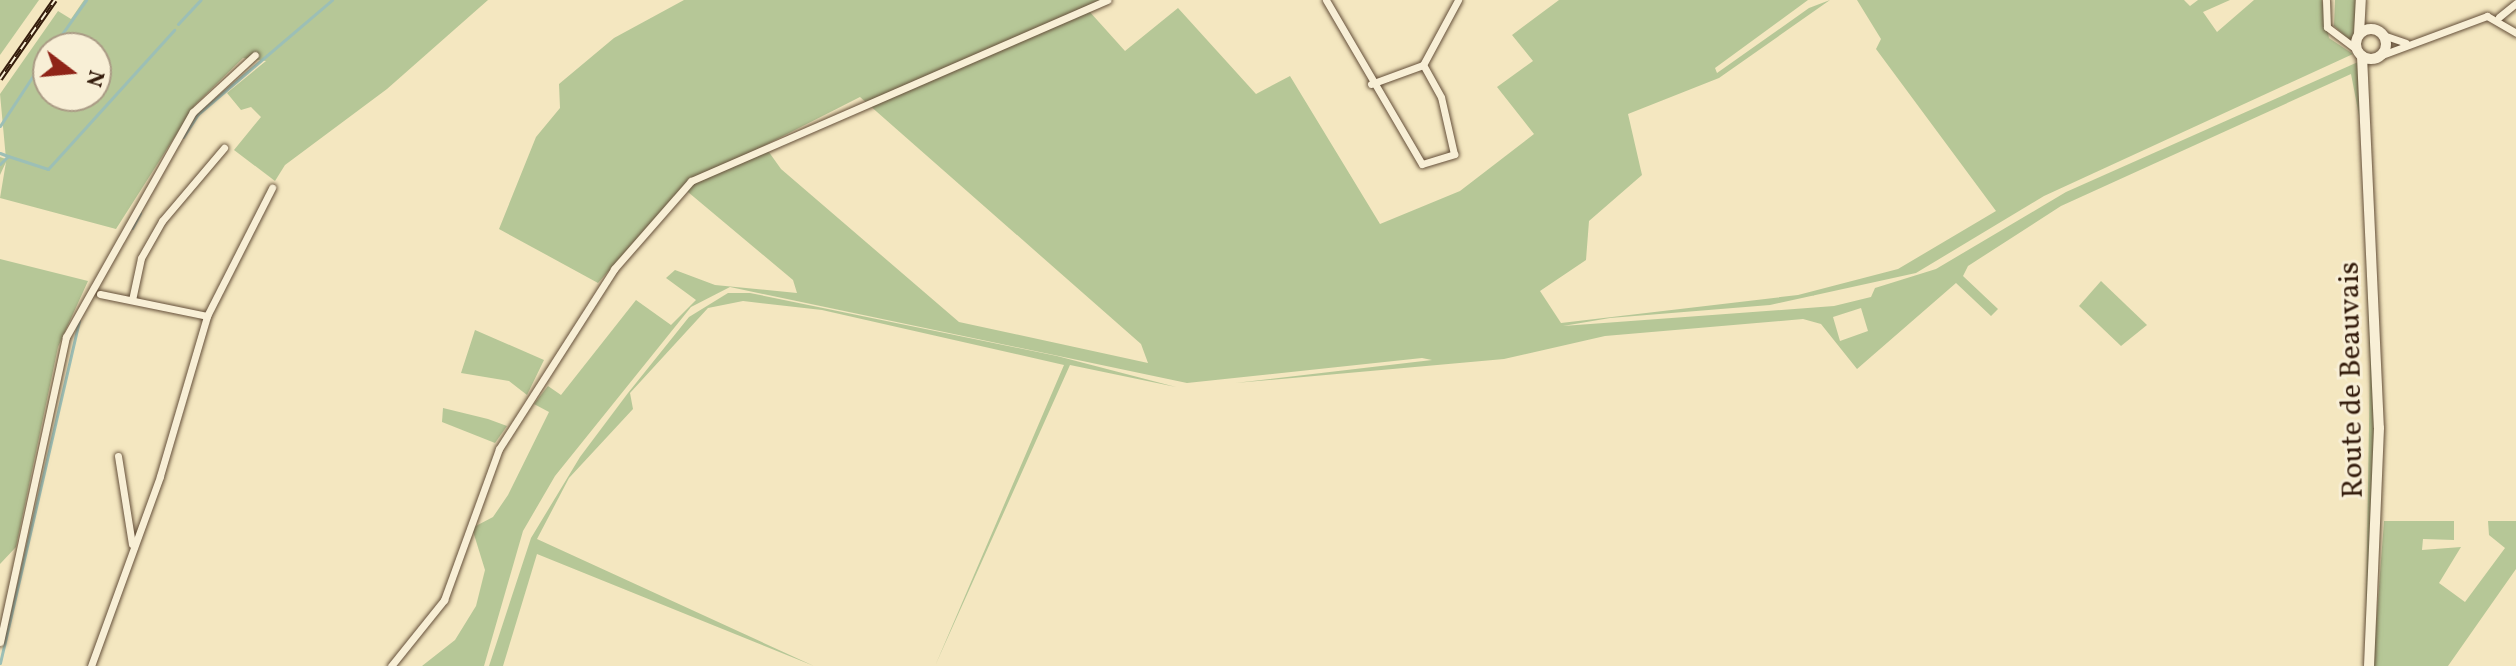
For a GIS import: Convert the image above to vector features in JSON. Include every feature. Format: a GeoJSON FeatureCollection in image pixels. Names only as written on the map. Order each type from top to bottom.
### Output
{"type":"FeatureCollection","features":[{"type":"Feature","properties":{"kind":"main road"},"geometry":{"type":"LineString","coordinates":[[2364,0],[2380,32],[2359,34],[2364,0]]}},
{"type":"Feature","properties":{"kind":"main road","name":"Route de Beauvais"},"geometry":{"type":"LineString","coordinates":[[2368,93],[2381,56],[2380,32]]}},
{"type":"Feature","properties":{"kind":"main road","name":"Route de Beauvais"},"geometry":{"type":"LineString","coordinates":[[2359,34],[2359,53],[2368,93],[2379,498],[2369,666]]}},
{"type":"Feature","properties":{"kind":"main road"},"geometry":{"type":"LineString","coordinates":[[2359,53],[2381,56]]}},
{"type":"Feature","properties":{"kind":"street"},"geometry":{"type":"LineString","coordinates":[[391,666],[444,600],[499,449],[614,269],[691,181],[1107,0]]}},
{"type":"Feature","properties":{"kind":"street"},"geometry":{"type":"LineString","coordinates":[[1326,0],[1414,160],[1431,164],[1454,154],[1441,97],[1423,65]]}},
{"type":"Feature","properties":{"kind":"street"},"geometry":{"type":"LineString","coordinates":[[1371,84],[1423,65],[1458,0]]}},
{"type":"Feature","properties":{"kind":"street"},"geometry":{"type":"LineString","coordinates":[[2326,0],[2327,27],[2359,53]]}},
{"type":"Feature","properties":{"kind":"street"},"geometry":{"type":"LineString","coordinates":[[2381,56],[2476,18],[2499,17],[2516,3]]}},
{"type":"Feature","properties":{"kind":"street"},"geometry":{"type":"LineString","coordinates":[[2499,17],[2516,33]]}},
{"type":"Feature","properties":{"kind":"street"},"geometry":{"type":"LineString","coordinates":[[2380,32],[2408,44]]}},
{"type":"Feature","properties":{"kind":"street"},"geometry":{"type":"LineString","coordinates":[[0,642],[66,337],[193,112],[255,55]]}},
{"type":"Feature","properties":{"kind":"street"},"geometry":{"type":"LineString","coordinates":[[132,300],[141,258],[162,221],[224,148]]}},
{"type":"Feature","properties":{"kind":"street"},"geometry":{"type":"LineString","coordinates":[[91,666],[207,316],[272,188]]}},
{"type":"Feature","properties":{"kind":"street"},"geometry":{"type":"LineString","coordinates":[[100,294],[207,316]]}},
{"type":"Feature","properties":{"kind":"street"},"geometry":{"type":"LineString","coordinates":[[118,456],[132,546]]}},
{"type":"Feature","properties":{"kind":"green space"},"geometry":{"type":"Polygon","coordinates":[[[0,0],[39,0],[0,55],[0,0]]]}},
{"type":"Feature","properties":{"kind":"green space"},"geometry":{"type":"Polygon","coordinates":[[[84,0],[488,0],[387,89],[285,165],[275,181],[234,150],[261,117],[251,107],[241,110],[227,93],[266,61],[243,58],[195,105],[116,229],[0,198],[6,162],[0,175],[0,157],[6,159],[0,94],[32,48],[32,112],[112,112],[112,32],[43,32],[58,11],[71,19],[84,0]]]}},
{"type":"Feature","properties":{"kind":"green space"},"geometry":{"type":"Polygon","coordinates":[[[684,0],[1110,0],[1089,11],[1125,51],[1178,8],[1256,94],[1290,76],[1380,224],[1460,191],[1534,134],[1497,87],[1533,61],[1512,35],[1559,0],[1808,0],[1715,68],[1717,73],[1809,8],[1830,0],[1719,78],[1628,114],[1642,175],[1589,221],[1586,260],[1540,291],[1561,323],[1798,295],[1898,269],[1996,211],[1876,49],[1881,39],[1857,0],[2184,0],[2190,6],[2198,0],[2230,0],[2203,12],[2217,32],[2254,0],[2322,0],[2329,38],[2353,54],[2044,196],[1916,273],[1770,305],[1610,318],[1563,326],[1834,306],[1871,297],[1875,288],[1936,269],[2066,192],[2358,62],[2363,74],[2374,436],[2373,597],[2365,666],[2370,365],[2362,131],[2351,74],[2061,206],[1968,266],[1963,276],[1998,309],[1991,316],[1956,283],[1857,369],[1821,324],[1803,319],[1605,336],[1504,359],[1235,383],[1432,360],[1422,358],[1187,383],[730,287],[691,307],[555,476],[523,531],[484,666],[422,666],[455,640],[476,606],[485,570],[472,528],[493,517],[508,495],[549,412],[534,404],[548,386],[561,395],[636,300],[671,325],[696,300],[666,278],[675,270],[715,285],[797,293],[793,280],[682,187],[598,283],[499,229],[536,137],[560,108],[559,84],[614,38],[684,0]],[[860,97],[726,165],[766,148],[781,169],[959,322],[1148,363],[1141,344],[860,97]],[[1861,308],[1833,317],[1840,341],[1868,331],[1861,308]]]}},
{"type":"Feature","properties":{"kind":"green space"},"geometry":{"type":"Polygon","coordinates":[[[2335,0],[2358,0],[2352,42],[2334,26],[2335,0]]]}},
{"type":"Feature","properties":{"kind":"green space"},"geometry":{"type":"Polygon","coordinates":[[[0,259],[88,281],[58,347],[16,547],[0,564],[0,259]]]}},
{"type":"Feature","properties":{"kind":"green space"},"geometry":{"type":"Polygon","coordinates":[[[2101,281],[2147,325],[2121,346],[2079,306],[2101,281]]]}},
{"type":"Feature","properties":{"kind":"green space"},"geometry":{"type":"Polygon","coordinates":[[[728,293],[750,293],[1057,356],[1176,387],[1070,365],[935,666],[1064,365],[822,310],[743,301],[708,308],[630,393],[633,409],[569,478],[537,539],[814,666],[537,554],[503,666],[489,666],[531,538],[580,457],[689,317],[728,293]]]}},
{"type":"Feature","properties":{"kind":"green space"},"geometry":{"type":"Polygon","coordinates":[[[475,330],[544,360],[527,395],[509,381],[461,373],[475,330]]]}},
{"type":"Feature","properties":{"kind":"green space"},"geometry":{"type":"Polygon","coordinates":[[[443,408],[507,426],[495,443],[442,422],[443,408]]]}},
{"type":"Feature","properties":{"kind":"green space"},"geometry":{"type":"Polygon","coordinates":[[[2384,521],[2454,521],[2454,540],[2423,539],[2422,550],[2461,547],[2439,583],[2465,602],[2505,548],[2489,535],[2488,521],[2516,521],[2516,569],[2448,666],[2373,666],[2384,521]]]}},
{"type":"Feature","properties":{"kind":"waterway"},"geometry":{"type":"LineString","coordinates":[[63,32],[86,0]]}},
{"type":"Feature","properties":{"kind":"waterway"},"geometry":{"type":"LineString","coordinates":[[178,24],[200,0]]}},
{"type":"Feature","properties":{"kind":"waterway"},"geometry":{"type":"LineString","coordinates":[[183,137],[198,114],[332,0]]}},
{"type":"Feature","properties":{"kind":"waterway"},"geometry":{"type":"LineString","coordinates":[[0,164],[8,156],[48,169],[174,30]]}},
{"type":"Feature","properties":{"kind":"waterway"},"geometry":{"type":"LineString","coordinates":[[0,126],[32,77]]}},
{"type":"Feature","properties":{"kind":"waterway"},"geometry":{"type":"LineString","coordinates":[[0,153],[8,156]]}},
{"type":"Feature","properties":{"kind":"waterway"},"geometry":{"type":"LineString","coordinates":[[132,228],[140,213]]}},
{"type":"Feature","properties":{"kind":"waterway"},"geometry":{"type":"LineString","coordinates":[[0,663],[79,321]]}},
{"type":"Feature","properties":{"kind":"railway"},"geometry":{"type":"LineString","coordinates":[[0,79],[55,0]]}}]}
